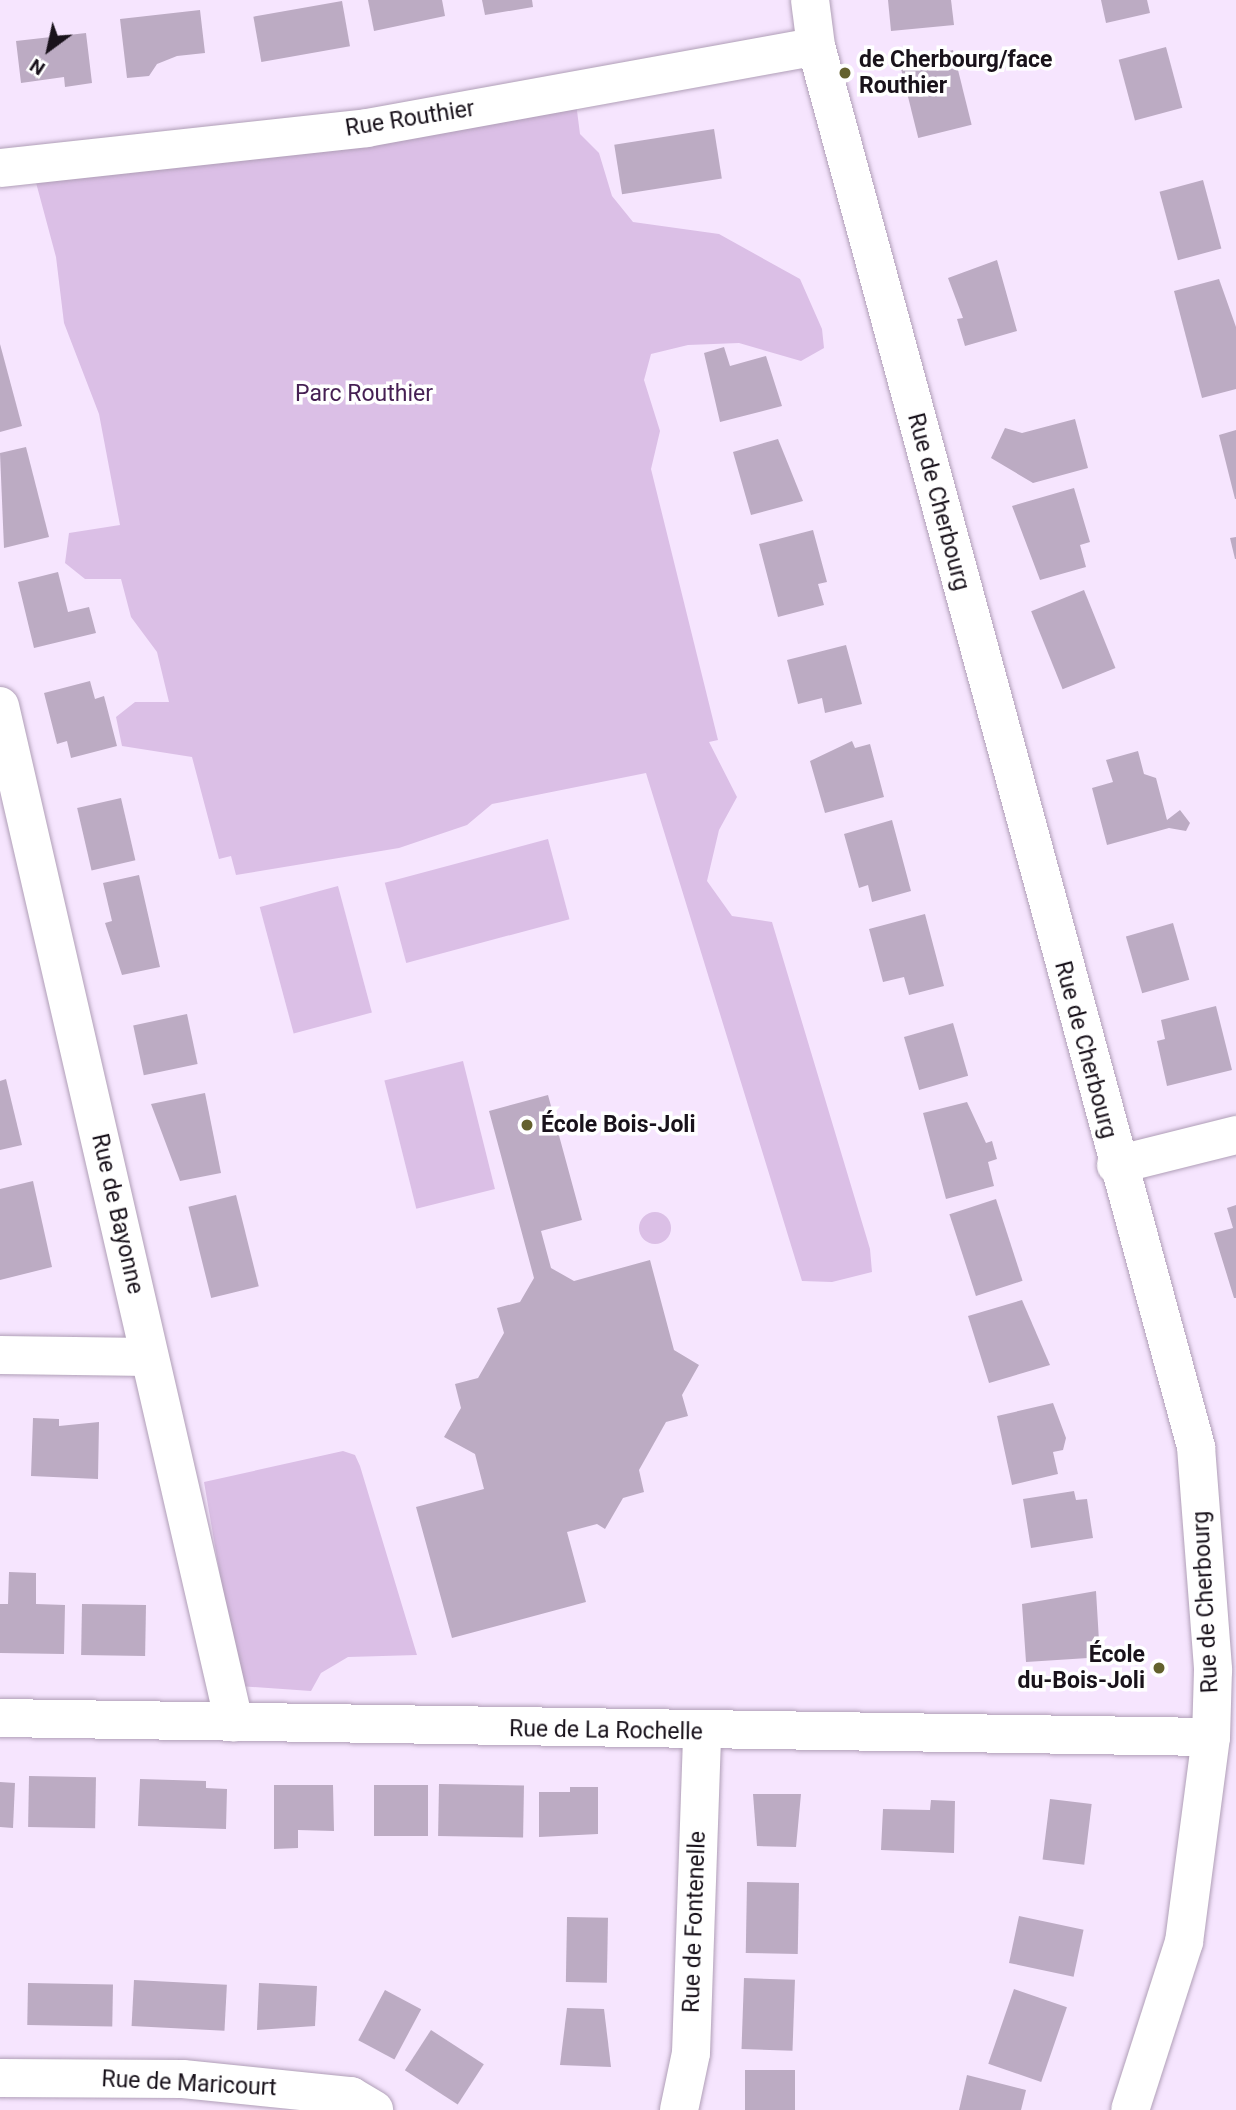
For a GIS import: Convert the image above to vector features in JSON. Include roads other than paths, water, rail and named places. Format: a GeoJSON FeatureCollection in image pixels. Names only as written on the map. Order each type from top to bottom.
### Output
{"type":"FeatureCollection","features":[{"type":"Feature","properties":{"kind":"street","name":"Rue de Cherbourg"},"geometry":{"type":"LineString","coordinates":[[810,0],[816,46],[1116,1165],[1196,1447],[1213,1670],[1211,1737],[1184,1942],[1130,2110]]}},
{"type":"Feature","properties":{"kind":"street","name":"Rue Routhier"},"geometry":{"type":"LineString","coordinates":[[0,168],[367,128],[816,46]]}},
{"type":"Feature","properties":{"kind":"street","name":"Rue de Bayonne"},"geometry":{"type":"LineString","coordinates":[[0,706],[234,1722]]}},
{"type":"Feature","properties":{"kind":"street"},"geometry":{"type":"LineString","coordinates":[[1116,1165],[1236,1135]]}},
{"type":"Feature","properties":{"kind":"street"},"geometry":{"type":"LineString","coordinates":[[0,1355],[149,1357]]}},
{"type":"Feature","properties":{"kind":"street","name":"Rue de La Rochelle"},"geometry":{"type":"LineString","coordinates":[[0,1718],[702,1733],[1211,1737]]}},
{"type":"Feature","properties":{"kind":"street","name":"Rue de Fontenelle"},"geometry":{"type":"LineString","coordinates":[[679,2110],[691,2053],[702,1733]]}},
{"type":"Feature","properties":{"kind":"street","name":"Rue de Maricourt"},"geometry":{"type":"LineString","coordinates":[[0,2078],[184,2095],[351,2095],[374,2110]]}},
{"type":"Feature","properties":{"kind":"place","name":"de Cherbourg/face Routhier"},"geometry":{"type":"Point","coordinates":[845,73]}},
{"type":"Feature","properties":{"kind":"place","name":"École Bois-Joli"},"geometry":{"type":"Point","coordinates":[527,1125]}},
{"type":"Feature","properties":{"kind":"place","name":"École du-Bois-Joli"},"geometry":{"type":"Point","coordinates":[1159,1668]}},
{"type":"Feature","properties":{"kind":"park label","name":"Parc Routhier"},"geometry":{"type":"Point","coordinates":[364,394]}}]}
